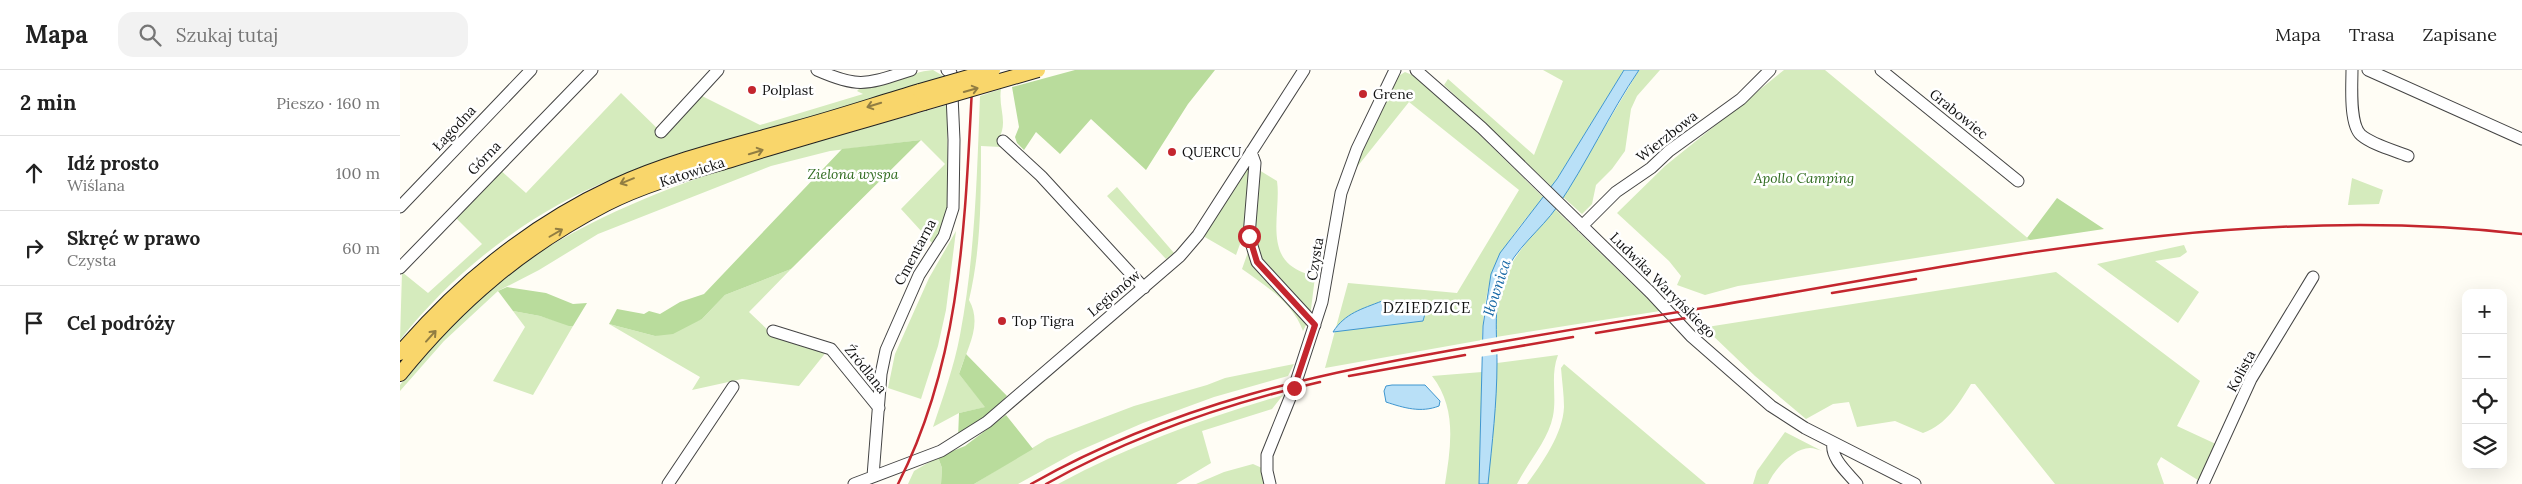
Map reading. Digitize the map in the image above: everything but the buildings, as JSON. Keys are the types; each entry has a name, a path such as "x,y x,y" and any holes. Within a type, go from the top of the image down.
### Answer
{"main road":[{"name":"Katowicka","path":"400,374 428,339 481,287 551,235 608,204 693,171 922,97 993,70"},
{"name":"Katowicka","path":"400,353 431,317 465,284 504,252 550,221 614,186 689,159 922,97 1038,70"}],"street":[{"name":"Łagodna","path":"400,207 531,70"},
{"name":"Górna","path":"400,268 592,70"},
{"path":"661,132 718,70"},
{"path":"819,71 850,82 863,84 911,70"},
{"name":"Cmentarna","path":"873,476 881,374 886,350 919,275 944,236 952,208 954,128 951,73 946,70"},
{"name":"Legionów","path":"854,484 941,451 980,428 1180,256 1198,235 1304,70"},
{"name":"Czysta","path":"1270,484 1267,471 1267,455 1294,388 1315,325 1328,278 1341,193 1357,148 1395,70"},
{"name":"Ludwika Waryńskiego","path":"1416,70 1482,128 1651,293 1686,332 1771,406 1833,443 1914,484"},
{"name":"Wierzbowa","path":"1582,226 1616,192 1651,168 1669,151 1741,99 1770,70"},
{"name":"Grabowiec","path":"1881,70 2018,181"},
{"path":"2352,70 2355,125 2360,134 2408,156"},
{"path":"2368,70 2522,139"},
{"path":"1003,141 1041,176 1144,288"},
{"path":"1251,152 1255,163 1249,236 1257,262 1315,325"},
{"name":"Kolista","path":"2204,484 2252,379 2314,278"},
{"name":"Źródlana","path":"773,331 831,349 879,408"},
{"path":"668,484 733,387"},
{"path":"1833,443 1832,450 1834,456 1857,484"}],"green space":[{"path":"933,70 945,77 667,159 612,179 552,208 523,226 470,267 445,290 400,340 402,272 428,293 482,244 454,216 499,169 526,193 621,93 663,134 700,95 760,125 863,94 857,91 860,88"},
{"path":"1075,70 1215,70 1188,104 1146,170 1091,119 1060,154 1036,132 1024,150 1017,143 1015,137 1019,127 1012,87"},
{"path":"1543,70 1624,70 1552,187 1444,85 1448,79 1534,155 1563,81"},
{"path":"1639,70 1660,70 1637,96 1631,109 1625,151 1612,169 1596,185 1592,204 1582,214 1563,197"},
{"name":"Apollo Camping","path":"1784,70 1825,70 2030,240 1738,286 1705,295 1677,285 1681,276 1669,261 1617,213 1665,166"},
{"path":"1405,72 1417,77 1439,95 1544,198 1516,231 1497,262 1487,296 1482,340 1325,368 1348,283 1457,293 1519,190 1409,102 1353,172 1397,77"},
{"path":"1001,89 1003,128 998,140 1001,147 981,146 978,243 969,300 973,309 974,328 959,374 986,407 959,413 933,427 955,359 965,306 974,216 980,96"},
{"path":"947,105 948,215 942,231 933,244 901,209 945,164 921,140 830,151 771,166 598,234 539,270 498,291 444,341 400,391 400,385 432,345 480,296 543,250 597,221 652,196 710,174 769,155"},
{"name":"Zielona wyspa","path":"921,140 791,269 725,295 702,319 673,334 655,336 609,324 617,309 644,314 649,311 660,314 680,302 704,294 842,149"},
{"path":"1247,168 1250,170 1244,233 1236,255 1203,236"},
{"path":"1259,170 1277,181 1276,226 1279,248 1283,257 1299,271 1315,277 1310,317 1303,331 1293,312 1286,304 1242,269 1253,238"},
{"path":"2352,178 2383,190 2379,204 2348,205"},
{"path":"1117,187 1174,253 1166,259 1107,196"},
{"path":"2057,198 2104,229 2030,240 2027,238"},
{"path":"1555,209 1660,311 1496,337 1498,297 1503,281 1519,252"},
{"path":"956,231 946,310 938,346 921,399 888,388 895,354 929,278"},
{"path":"2184,245 2187,252 2180,257 2155,261 2199,292 2178,323 2097,264"},
{"path":"791,269 749,312 770,332 827,351 799,386 742,379 692,390 700,377 609,324 655,336 702,319 725,295"},
{"path":"2056,272 2200,381 2177,426 2218,445 2201,482 2161,457 2157,464 2164,484 2055,484 1975,384 1971,384 1945,419 1923,433 1895,421 1857,427 1849,402 1833,404 1806,419 1755,376 1708,331 1707,327"},
{"path":"507,287 546,293 573,304 587,303 573,326 569,326 540,316 513,311 498,291"},
{"path":"513,311 540,316 573,326 533,395 493,381 525,327"},
{"path":"966,354 1007,396 984,419 958,438 959,413 985,407 959,374"},
{"path":"1558,355 1554,370 1553,416 1547,434 1517,484 1488,484 1497,363"},
{"path":"1294,364 1288,376 1214,397 1143,423 1074,453 1018,484 974,484 1047,439 1134,406 1225,378"},
{"path":"1564,364 1706,484 1527,484 1551,448 1560,427 1564,407 1561,368"},
{"path":"1482,372 1479,484 1445,484 1450,442 1449,414 1440,388 1432,376"},
{"path":"1283,395 1272,409 1202,431 1211,463 1176,484 1058,484 1141,445 1225,413"},
{"path":"1006,415 1033,449 974,484 941,484 942,468 938,457 965,446"},
{"path":"1785,432 1822,451 1810,448 1797,452 1779,466 1768,484 1753,484 1757,471"},
{"path":"938,457 942,468 941,484 908,484 914,471"},
{"path":"1253,464 1262,468 1266,484 1196,484 1224,472"}],"water":[{"name":"Iłownica","path":"1624,70 1639,70 1557,207 1514,257 1504,276 1497,308 1496,393 1488,484 1479,484 1483,326 1491,274 1500,253 1557,179"},
{"path":"1382,301 1428,303 1423,321 1333,332 1349,316"},
{"path":"1425,385 1440,401 1439,406 1419,409 1406,408 1386,402 1384,391 1386,386"}],"pier":[{"path":"1498,337 1499,354 1479,357 1480,340"}],"railway":[{"path":"898,484 920,435 936,385 949,333 963,229 973,70"},
{"path":"1031,484 1085,456 1139,432 1250,394 1307,379 1423,355 2012,255 2114,241 2215,231 2317,225 2419,226 2522,234"},
{"path":"1832,293 1916,279"},
{"path":"1596,333 1692,317"},
{"path":"1492,351 1573,337"},
{"path":"1349,376 1465,355"},
{"path":"1046,484 1145,436 1249,400 1320,382"}],"place":[{"name":"Polplast","path":"752,90"},
{"name":"Grene","path":"1363,94"},
{"name":"QUERCU","path":"1172,152"},
{"name":"Top Tigra","path":"1002,321"}],"district":[{"name":"DZIEDZICE","path":"1427,308"}],"route":[{"path":"1249,236 1257,262 1315,325 1294,388"}]}
